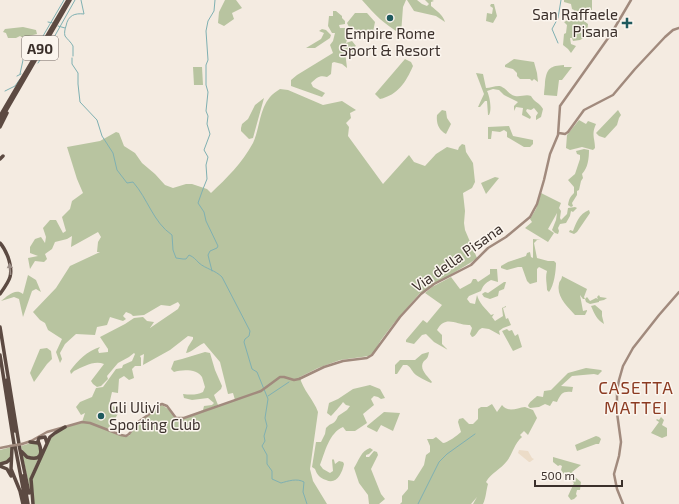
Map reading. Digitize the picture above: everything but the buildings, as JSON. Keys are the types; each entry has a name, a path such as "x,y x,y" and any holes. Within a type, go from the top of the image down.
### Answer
{"highway":[{"name":"A90","path":"0,122 69,0"},
{"name":"A90","path":"0,116 14,95"},
{"path":"0,112 14,95"},
{"path":"0,127 14,95"},
{"path":"0,243 5,250 11,272 9,281 0,294"},
{"path":"0,327 16,445 7,462 0,465"},
{"path":"0,340 16,445"},
{"path":"0,355 16,445 26,457 35,458 42,452 38,443 40,437 45,437 47,443"},
{"path":"0,369 29,504"},
{"path":"29,504 31,479 47,443 52,435 65,427"},
{"path":"30,442 38,443"},
{"path":"12,455 11,469 20,491 22,504"},
{"path":"0,465 8,470 20,491"}],"main road":[{"name":"Via della Pisana","path":"0,448 30,442 47,432 86,422 126,436 131,433 138,422 158,405 162,404 166,406 174,416 182,419 262,390 280,377 294,380 299,379 324,367 342,361 367,358 373,355 400,317 421,294 433,285 471,265 489,247 528,220 536,205 545,178 550,154 559,133 560,106 611,34 631,0"},
{"path":"559,133 565,134 569,132 585,110 612,96 665,37 673,30 679,28"},
{"path":"623,504 617,489 614,473 619,458 620,442 616,413 619,380 624,364 633,348 679,292"}],"green space":[{"path":"225,0 236,0 242,8 232,13 234,19 224,26 218,23 219,12"},
{"name":"Empire Rome Sport & Resort","path":"362,0 406,0 403,7 401,34 380,19"},
{"path":"407,0 417,0 427,6 429,4 425,0 434,1 431,2 431,6 438,11 445,22 436,16 414,11"},
{"path":"564,0 592,0 592,10 585,9 579,13 588,24 587,36 580,40 573,41 572,38 570,38 571,44 576,46 571,53 563,45 567,25 564,22 572,18 574,10 572,9 571,4 564,2"},
{"path":"491,4 494,4 497,16 493,23 486,21 487,13 492,14 493,8 490,6"},
{"path":"333,11 336,11 342,16 345,21 345,24 339,25 340,28 347,28 347,31 352,32 349,33 346,43 352,41 356,46 354,47 353,53 349,49 345,51 347,68 342,64 334,62 332,63 331,74 327,77 318,77 311,83 313,87 325,93 322,97 291,86 291,80 333,53 330,45 333,41 335,33 332,33 328,26 329,16 333,16"},
{"path":"355,13 367,13 375,22 373,32 363,34 349,27 347,23"},
{"path":"23,27 36,30 37,34 29,36 27,41 20,36 16,38 8,38 6,33 3,32 5,29"},
{"path":"322,29 326,30 331,35 330,38 315,48 306,48 321,39 324,33 319,31"},
{"path":"405,59 411,62 413,66 401,87 392,94 380,99 375,94"},
{"path":"514,59 534,62 538,82 534,79 532,81 530,79 520,79 513,69 505,67 505,65"},
{"path":"564,65 564,67 572,67 562,80 559,80 557,96 544,95 548,71 552,67"},
{"path":"193,67 202,67 203,85 194,85"},
{"path":"476,73 483,74 486,88 501,86 515,96 531,96 543,109 541,117 536,120 538,113 534,108 531,110 527,109 526,111 531,117 530,119 522,115 523,108 516,107 514,111 514,106 518,102 504,95 499,90 493,89 487,91 490,100 490,113 488,115 487,101 478,107 484,94"},
{"path":"280,89 288,90 323,105 342,101 356,110 350,113 351,118 346,123 349,127 348,136 383,184 409,155 414,162 425,166 436,154 447,147 458,150 462,144 465,145 466,152 473,163 475,182 472,188 463,193 465,211 464,223 465,230 477,258 420,293 394,323 374,352 369,356 340,360 318,368 300,377 303,386 318,412 310,469 313,481 327,504 34,504 32,476 51,438 64,428 82,422 85,413 81,415 76,407 80,402 92,397 96,388 103,387 116,369 122,368 123,365 132,361 135,354 134,353 118,363 107,376 108,379 101,386 97,387 91,381 104,364 89,364 71,374 70,371 87,353 91,351 100,347 98,350 99,353 108,352 108,349 100,337 134,318 143,317 147,321 154,322 150,328 178,309 180,305 178,302 170,306 161,305 144,315 133,316 126,312 123,316 126,319 123,321 110,317 107,325 97,327 95,335 76,334 65,344 60,353 62,359 60,363 56,352 62,339 48,330 45,323 33,312 56,288 70,266 100,252 97,252 98,242 101,237 98,232 71,247 72,236 55,242 52,249 45,254 47,259 44,262 35,261 30,269 28,258 38,256 30,253 30,247 35,239 41,237 45,243 46,237 43,228 50,220 56,220 63,233 66,231 62,217 70,209 72,201 83,193 67,147 100,141 116,132 119,133 124,146 135,153 142,163 165,185 173,188 186,184 192,184 207,189 211,193 234,170 249,150 253,143 266,102","holes":["188,336 193,337 186,353 204,343 220,362 228,394 233,393 235,400 181,420 177,419 162,405 156,407 151,413 138,422 129,436 120,435 106,430 121,409 109,405 112,392 118,393 119,379 124,376 129,380 134,378 132,369 135,366 141,366 140,356 144,354 143,365 170,350"]},
{"path":"264,98 253,138 249,139 241,131 242,124 248,119 255,105"},
{"path":"442,110 446,111 447,118 451,124 446,134 440,129 437,121 437,115"},
{"path":"618,110 621,115 617,125 605,138 599,136 596,133"},
{"path":"579,120 586,124 588,121 596,124 593,134 595,148 593,150 582,147 570,150 566,148 567,135"},
{"path":"509,126 513,136 533,140 533,144 530,147 524,147 507,137 507,132 504,130 500,132 492,131 491,139 488,139 488,127"},
{"path":"584,149 589,150 588,163 582,174 583,178 579,190 577,191 577,195 572,203 573,206 571,207 568,205 570,198 574,193 574,187 568,180 575,174 580,159 580,155 577,154 576,151"},
{"path":"495,177 499,178 486,194 481,183"},
{"path":"541,193 561,203 559,208 561,211 561,220 567,214 568,208 577,208 573,212 571,211 566,223 560,224 558,234 552,230 557,213 548,229 554,233 548,242 525,228 532,222 530,219 536,209"},
{"path":"589,210 590,213 577,232 574,234 569,232 570,230 573,231 580,216"},
{"path":"533,239 541,240 537,240 534,243 537,258 554,261 556,263 555,274 549,292 547,290 547,271 539,267 537,269 537,282 530,284 527,281 522,267 507,270 501,268 501,266 508,262 526,256 527,253 530,252 531,257 533,258"},
{"path":"490,269 497,269 498,282 491,280 489,281 484,285 481,291 469,296 467,299 470,303 475,304 477,295 484,308 491,315 494,314 492,317 495,321 503,316 502,308 506,306 503,308 506,319 508,318 511,325 499,331 500,335 489,329 482,328 472,337 470,334 472,328 470,325 448,322 440,325 437,330 442,335 442,344 448,350 434,342 426,334 422,335 414,344 406,342 406,340 423,320 427,323 442,305 425,293 432,287 451,277 460,289 471,283 473,279 476,279 478,282 490,274"},
{"path":"28,275 36,280 41,292 36,289 32,291 23,317 19,299 14,297 1,301 14,292 20,292 23,294"},
{"path":"562,276 587,289 584,297 585,299 583,299 580,295 583,311 587,310 585,315 575,315 561,297 559,293 559,283"},
{"path":"506,282 504,289 499,291 498,296 490,299 484,297 482,294 485,292 488,293"},
{"path":"599,295 600,297 607,298 590,304 586,302 585,299 587,297 590,301 596,298 598,299 597,297"},
{"path":"595,305 602,311 604,324 593,311 591,306"},
{"path":"507,329 509,331 512,330 515,336 518,334 522,347 513,351 502,331"},
{"path":"47,348 51,351 52,359 34,382 30,373 40,349"},
{"path":"205,352 210,353 222,386 221,389 214,395 218,405 194,414 203,410 204,406 212,405 214,403 208,398 192,400 184,398 183,394 198,394 203,392 205,387 202,377 197,372 181,370 174,372 171,369 174,361"},
{"path":"429,352 428,357 422,364 422,367 432,382 431,383 416,375 407,365 403,365 397,374 395,374 395,365 400,360 415,360 422,354"},
{"path":"586,368 602,371 598,375 572,376 561,386 573,387 572,392 563,393 557,402 553,401 550,406 545,404 539,407 530,408 528,406 537,396 543,397 544,391 551,390 568,373"},
{"path":"370,385 380,389 385,398 381,399 374,396 371,399 374,405 363,414 367,423 355,431 346,431 343,427 334,434 328,443 320,465 323,469 330,473 333,471 333,459 335,464 339,461 343,462 343,468 336,480 330,481 322,478 312,467 316,442 321,442 326,428 350,406 343,402 331,416 327,413 329,403 353,389"},
{"path":"492,404 497,412 502,405 507,409 525,407 533,410 537,418 528,435 524,431 520,435 522,437 507,461 486,482 488,484 483,504 473,504 477,497 471,504 400,504 402,502 402,496 408,489 408,480 414,481 424,465 426,455 430,452 430,446 427,439 433,439 436,437 443,443 447,442 461,432 458,422 459,419 463,418 469,424 473,424 478,419 478,409"},
{"path":"384,412 400,413 393,431 381,425 377,432 367,427 367,426"},
{"path":"661,417 664,420 662,425 667,428 667,436 662,438 651,433 659,422 656,420 659,420"},
{"path":"596,436 601,439 599,444 577,451 575,445"},
{"path":"31,443 38,444 40,453 35,458 26,454 21,446"},
{"path":"11,447 12,452 9,460 0,463 0,450"},
{"path":"370,448 373,450 366,455 366,457 369,457 374,451 377,452 378,455 371,469 381,494 385,499 379,504 369,504 368,495 359,483 354,468 362,454"},
{"path":"22,453 26,457 39,457 30,478 31,494"},
{"path":"553,457 581,465 572,472 581,482 580,490 577,490 577,496 574,499 571,500 568,496 574,483 569,478 570,475 572,475 569,472 564,474 561,470 562,466 558,466 553,462"}],"shaded area":[{"path":"519,450 528,451 534,459 529,462 518,453"}],"waterway":[{"path":"43,40 43,36 64,0"},
{"path":"38,63 75,0"},
{"path":"73,56 73,46 65,36 65,31 68,19 70,17 75,14 84,14 81,0"},
{"path":"212,271 208,255 210,251 218,246 206,221 204,212 198,203 207,179 206,165 208,157 204,150 210,134 207,124 208,116 206,111 208,92 206,85 206,65 208,60 206,31 208,21 214,11 215,0"},
{"path":"558,43 552,29 558,18 561,0"},
{"path":"48,22 53,23"},
{"path":"58,26 65,28"},
{"path":"36,39 43,37"},
{"path":"20,74 23,60 38,39"},
{"path":"72,58 72,64 78,73 80,102 97,120 102,136 113,153 117,170 127,183 133,182 160,224 172,235 173,250 176,258 186,259 189,255 222,277 250,331 249,336 244,342 252,369 257,372 268,399 265,418 267,426 264,436 265,441 262,446 267,455 267,464 272,471 272,479 281,483 295,480 304,482 303,492 307,504"},
{"path":"17,76 21,74"},
{"path":"5,91 15,86 20,79"},
{"path":"268,396 289,382"},
{"path":"418,504 439,462 447,454 475,434"}],"place":[{"name":"Empire Rome Sport & Resort","path":"390,18"},
{"name":"San Raffaele Pisana","path":"627,23"},
{"name":"Gli Ulivi Sporting Club","path":"101,416"}],"district":[{"name":"CASETTA MATTEI","path":"636,397"}]}
